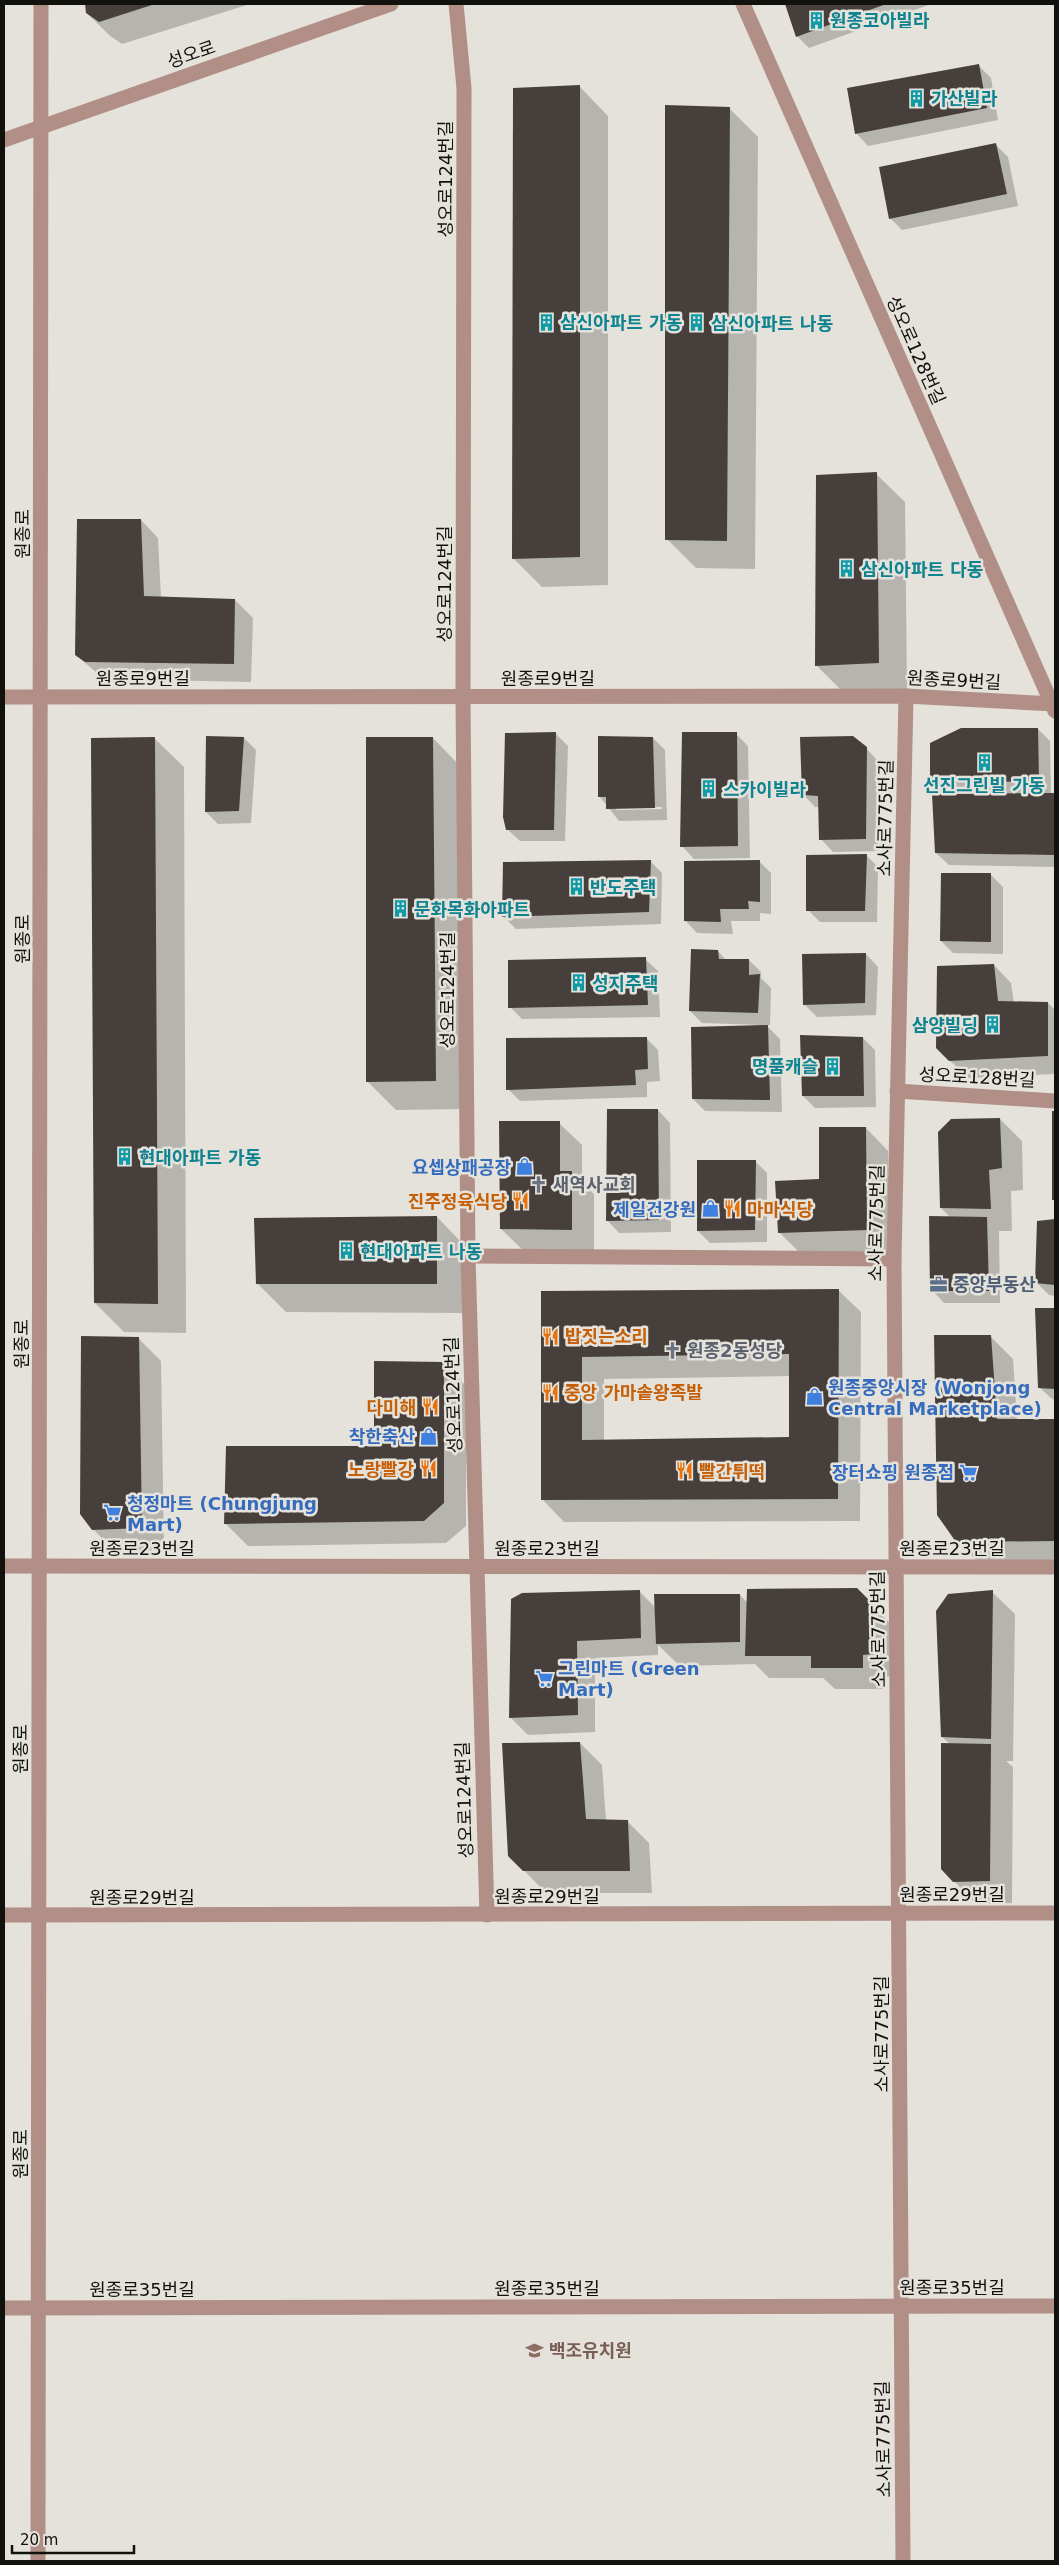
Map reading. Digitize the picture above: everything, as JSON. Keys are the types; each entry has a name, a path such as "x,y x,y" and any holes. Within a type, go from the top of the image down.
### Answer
{"street":[{"name":"원종로","path":"38,2561 42,4"},
{"name":"성오로","path":"4,140 391,4"},
{"name":"성오로124번길","path":"456,4 464,88 463,697 468,1256 487,1915"},
{"name":"성오로128번길","path":"743,4 1054,707"},
{"name":"원종로9번길","path":"4,697 906,696 1054,707"},
{"name":"소사로775번길","path":"903,2561 894,1258 906,696"},
{"name":"성오로128번길","path":"897,1091 1055,1101"},
{"path":"468,1256 894,1258"},
{"name":"원종로23번길","path":"4,1566 1055,1566"},
{"name":"원종로29번길","path":"4,1915 1055,1913"},
{"name":"원종로35번길","path":"4,2308 1055,2306"}],"building":[{"path":"85,4 155,4 99,22 86,13"},
{"name":"원종코아빌라","path":"785,4 886,4 796,37"},
{"name":"가산빌라","path":"979,64 987,108 855,134 847,88"},
{"name":"삼신아파트 가동","path":"580,85 580,557 512,559 513,88"},
{"name":"삼신아파트 나동","path":"665,105 730,107 727,541 665,540"},
{"path":"996,143 1007,194 889,219 879,167"},
{"name":"삼신아파트 다동","path":"877,472 879,663 815,666 816,475"},
{"path":"77,519 141,519 144,596 235,599 234,664 85,662 75,655"},
{"name":"선진그린빌 가동","path":"961,728 1038,728 1039,781 930,783 930,743"},
{"path":"556,732 554,830 506,830 503,817 505,733"},
{"name":"스카이빌라","path":"682,732 737,732 738,846 680,847"},
{"path":"206,736 244,737 239,811 205,812"},
{"path":"598,736 653,737 655,808 606,809 606,797 598,797"},
{"path":"853,736 867,747 866,839 819,840 818,796 802,795 800,737"},
{"name":"현대아파트 가동","path":"155,737 158,1304 94,1303 91,738"},
{"name":"문화목화아파트","path":"366,737 433,737 436,1081 366,1082"},
{"path":"1055,793 1055,855 935,853 932,794"},
{"path":"867,854 865,911 806,911 806,855"},
{"name":"반도주택","path":"651,860 649,912 502,917 503,862"},
{"path":"760,860 760,902 748,901 749,909 720,909 721,922 684,921 684,861"},
{"path":"941,873 991,873 991,942 940,941"},
{"path":"691,949 718,950 719,959 749,959 749,975 760,974 758,1013 689,1011"},
{"path":"866,953 865,1003 803,1005 802,954"},
{"name":"성지주택","path":"646,957 648,1005 508,1008 508,960"},
{"name":"삼양빌딩","path":"994,964 998,1001 1048,1002 1048,1056 949,1061 936,1048 937,966"},
{"path":"768,1025 770,1100 692,1099 691,1027"},
{"name":"명품캐슬","path":"800,1035 863,1037 864,1096 802,1096"},
{"path":"647,1037 648,1069 635,1070 636,1085 506,1090 506,1038"},
{"path":"607,1109 658,1109 659,1220 606,1221"},
{"path":"1052,1111 1055,1111 1055,1200 1052,1200"},
{"path":"1000,1118 1002,1168 989,1170 991,1209 940,1208 938,1132 951,1119"},
{"path":"499,1121 560,1121 560,1171 572,1171 572,1230 500,1229"},
{"path":"819,1127 866,1127 867,1230 778,1233 775,1181 819,1179"},
{"path":"697,1160 756,1160 755,1230 697,1231"},
{"name":"현대아파트 나동","path":"437,1216 437,1284 256,1284 254,1218"},
{"path":"929,1216 987,1217 989,1291 930,1291"},
{"path":"1055,1219 1055,1285 1035,1283 1037,1221"},
{"name":"원종중앙시장 (Wonjong Central Marketplace)","path":"839,1289 838,1499 541,1500 541,1291","holes":["789,1354 789,1437 582,1440 582,1357"]},
{"path":"1035,1308 1055,1308 1055,1389 1038,1388"},
{"path":"934,1335 991,1335 997,1419 1055,1419 1055,1541 956,1542 937,1515"},
{"path":"81,1336 139,1337 142,1528 92,1530 80,1514"},
{"path":"374,1361 444,1362 444,1503 424,1521 224,1524 226,1446 374,1446"},
{"path":"857,1588 873,1604 873,1654 863,1655 863,1668 811,1668 811,1656 745,1656 747,1589"},
{"name":"그린마트 (Green Mart)","path":"640,1590 641,1638 577,1641 578,1715 509,1718 511,1599 522,1593"},
{"path":"993,1590 991,1739 941,1737 936,1611 948,1594"},
{"path":"654,1594 740,1594 740,1642 656,1644"},
{"path":"580,1742 586,1819 628,1820 630,1871 523,1871 508,1856 502,1743"},
{"path":"941,1743 991,1744 990,1881 953,1882 941,1869"}],"place":[{"name":"원종코아빌라","path":"816,20"},
{"name":"가산빌라","path":"917,98"},
{"name":"삼신아파트 가동","path":"546,322"},
{"name":"삼신아파트 나동","path":"697,323"},
{"name":"삼신아파트 다동","path":"847,569"},
{"name":"선진그린빌 가동","path":"984,762"},
{"name":"스카이빌라","path":"709,789"},
{"name":"반도주택","path":"576,887"},
{"name":"문화목화아파트","path":"400,909"},
{"name":"성지주택","path":"578,983"},
{"name":"삼양빌딩","path":"992,1025"},
{"name":"명품캐슬","path":"832,1066"},
{"name":"현대아파트 가동","path":"125,1157"},
{"name":"요셉상패공장","path":"525,1167"},
{"name":"새역사교회","path":"539,1184"},
{"name":"진주정육식당","path":"521,1201"},
{"name":"제일건강원","path":"710,1209"},
{"name":"마마식당","path":"733,1209"},
{"name":"현대아파트 나동","path":"346,1251"},
{"name":"중앙부동산","path":"939,1284"},
{"name":"밥짓는소리","path":"551,1336"},
{"name":"원종2동성당","path":"673,1350"},
{"name":"중앙 가마솥왕족발","path":"550,1392"},
{"name":"원종중앙시장 (Wonjong Central Marketplace)","path":"814,1397"},
{"name":"다미해","path":"430,1407"},
{"name":"착한축산","path":"429,1436"},
{"name":"노랑빨강","path":"428,1469"},
{"name":"빨간튀떡","path":"685,1471"},
{"name":"장터쇼핑 원종점","path":"968,1472"},
{"name":"청정마트 (Chungjung Mart)","path":"113,1513"},
{"name":"그린마트 (Green Mart)","path":"544,1678"},
{"name":"백조유치원","path":"535,2350"}]}
